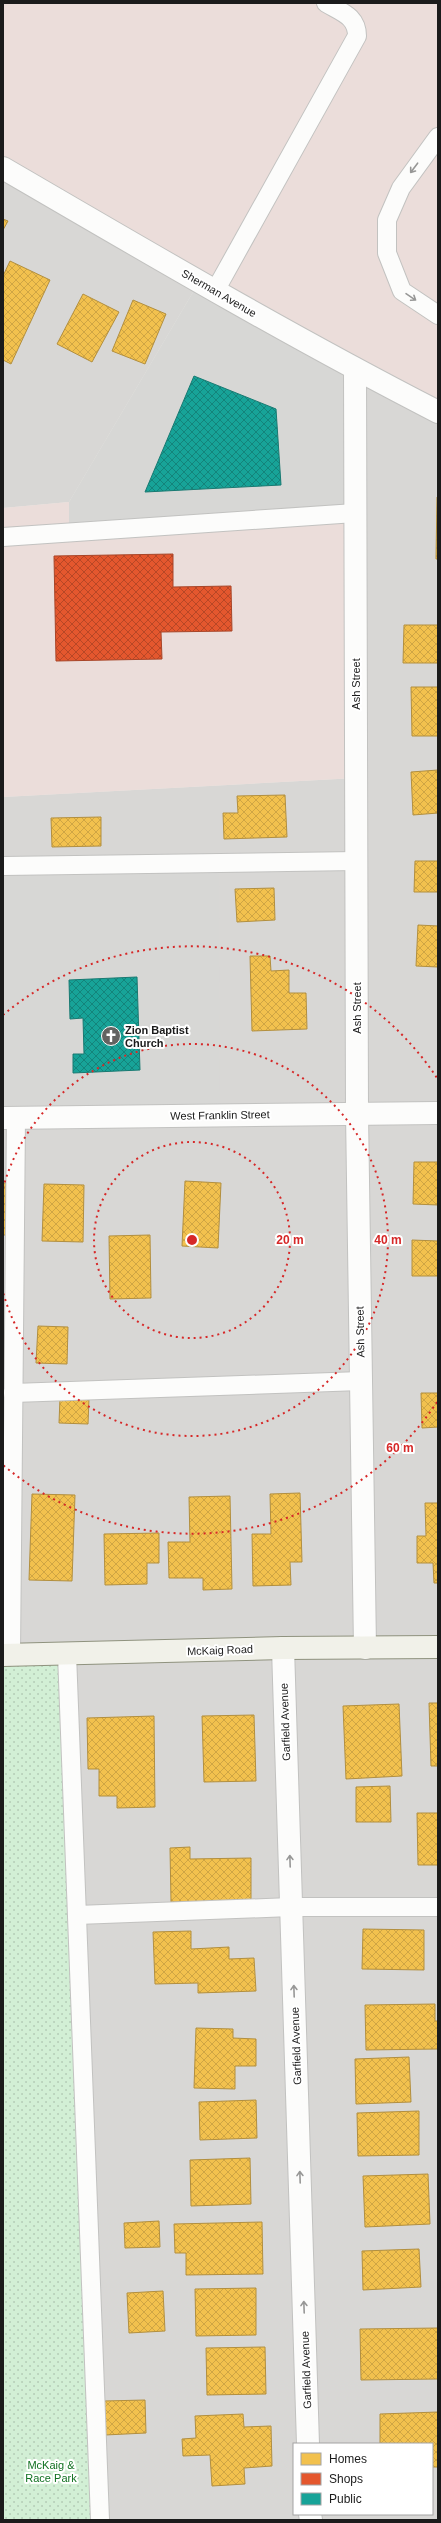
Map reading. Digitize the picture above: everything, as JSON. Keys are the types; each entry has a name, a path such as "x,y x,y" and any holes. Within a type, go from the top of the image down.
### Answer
{"street":[{"name":"Sherman Avenue","path":"3,168 214,291 355,369 438,412"},
{"name":"Ash Street","path":"355,369 357,1113 365,1648"},
{"name":"West Franklin Street","path":"9,1118 438,1113"},
{"name":"McKaig Road","path":"7,1655 283,1648 438,1647"},
{"name":"Garfield Avenue","path":"283,1648 308,2443"}],"lane":[{"path":"214,291 357,36 357,26 351,17 326,3"},
{"path":"438,137 401,188 387,220 388,252 402,291 438,315"},
{"path":"3,537 355,513"},
{"path":"3,866 356,860"},
{"path":"7,1655 13,1393 9,1118"},
{"path":"13,1393 361,1381"},
{"path":"67,1654 100,2520"},
{"path":"77,1915 291,1907 438,1907"}],"shaded area":[{"path":"3,3 438,3 438,412 3,168"},
{"path":"3,168 199,282 69,502 3,508"},
{"path":"199,282 355,369 355,513 69,531 69,502"},
{"path":"355,369 438,412 438,2520 100,2520 3,1655 3,797 356,778"},
{"path":"69,502 69,531 355,513 356,778 3,797 3,508"},
{"path":"219,863 220,1114 3,1118 3,866"}],"green space":[{"name":"McKaig & Race Park","path":"67,1654 100,2520 3,2520 3,1656"}],"building: Homes":[{"path":"3,219 8,221 3,230"},
{"path":"10,261 50,280 11,364 3,360 3,276"},
{"path":"83,294 119,312 92,362 57,344"},
{"path":"133,300 166,314 145,364 112,351"},
{"path":"437,497 438,559 436,559"},
{"path":"404,625 438,625 438,663 403,663"},
{"path":"411,687 438,687 438,736 412,736"},
{"path":"438,770 438,813 413,815 411,772"},
{"path":"285,795 287,837 224,839 223,813 238,813 237,796"},
{"path":"101,817 101,846 52,847 51,818"},
{"path":"415,861 438,861 438,892 414,892"},
{"path":"274,888 275,920 237,922 235,889"},
{"path":"418,925 438,926 438,967 416,966"},
{"path":"250,956 270,956 271,971 289,970 289,993 306,993 307,1029 252,1031"},
{"path":"414,1162 438,1162 438,1205 413,1204"},
{"path":"185,1181 221,1183 218,1248 182,1246"},
{"path":"3,1183 6,1183 6,1235 3,1235"},
{"path":"44,1184 84,1185 83,1242 42,1241"},
{"path":"150,1235 151,1298 110,1299 109,1236"},
{"path":"412,1240 438,1241 438,1276 412,1276"},
{"path":"38,1326 68,1327 67,1364 36,1363"},
{"path":"421,1393 438,1393 438,1427 422,1428"},
{"path":"60,1398 89,1399 88,1424 59,1423"},
{"path":"300,1493 302,1562 290,1562 291,1585 253,1586 252,1534 271,1534 270,1494"},
{"path":"32,1494 75,1495 72,1581 29,1580"},
{"path":"230,1496 232,1589 203,1590 203,1578 169,1578 168,1542 190,1542 189,1497"},
{"path":"425,1503 438,1503 438,1583 434,1583 433,1563 417,1563 417,1536 426,1536"},
{"path":"159,1533 159,1563 147,1563 147,1584 105,1585 104,1534"},
{"path":"429,1703 438,1703 438,1766 431,1766"},
{"path":"399,1704 402,1776 346,1779 343,1706"},
{"path":"254,1715 256,1781 204,1782 202,1716"},
{"path":"154,1716 155,1807 117,1808 117,1796 99,1796 99,1769 88,1769 87,1718"},
{"path":"390,1786 391,1822 356,1822 356,1787"},
{"path":"417,1813 438,1813 438,1865 418,1865"},
{"path":"190,1847 190,1859 251,1858 251,1901 171,1902 170,1848"},
{"path":"363,1929 424,1930 424,1970 362,1969"},
{"path":"191,1931 191,1949 229,1947 229,1959 254,1958 256,1991 198,1993 198,1983 155,1984 153,1932"},
{"path":"435,2004 435,2021 438,2021 438,2049 366,2050 365,2005"},
{"path":"196,2028 233,2029 233,2038 256,2039 256,2066 235,2066 235,2089 194,2088"},
{"path":"409,2057 411,2102 356,2104 355,2059"},
{"path":"256,2100 257,2138 200,2140 199,2102"},
{"path":"419,2111 419,2155 358,2156 357,2113"},
{"path":"250,2158 251,2204 191,2206 190,2160"},
{"path":"428,2174 430,2224 365,2227 363,2176"},
{"path":"159,2221 160,2247 125,2248 124,2223"},
{"path":"262,2222 263,2274 186,2275 186,2253 175,2253 174,2224"},
{"path":"419,2249 421,2287 363,2290 362,2251"},
{"path":"256,2288 256,2335 196,2336 195,2289"},
{"path":"163,2291 165,2331 129,2333 127,2293"},
{"path":"438,2328 438,2379 361,2380 360,2329"},
{"path":"265,2347 266,2394 207,2395 206,2348"},
{"path":"145,2400 146,2433 105,2435 104,2401"},
{"path":"438,2412 438,2467 433,2467 433,2443 380,2443 380,2414"},
{"path":"243,2414 244,2427 271,2426 272,2466 244,2468 245,2484 212,2486 210,2455 183,2456 182,2439 196,2438 195,2416"}],"building: Shops":[{"path":"173,554 173,587 231,586 232,631 161,632 162,659 56,661 54,556"}],"building: Public":[{"path":"194,376 276,409 281,485 145,492"},
{"name":"Zion Baptist Church","path":"137,977 140,1070 73,1073 73,1054 84,1054 83,1018 70,1019 69,980"}],"place":[{"name":"Zion Baptist Church","path":"111,1036"}]}
